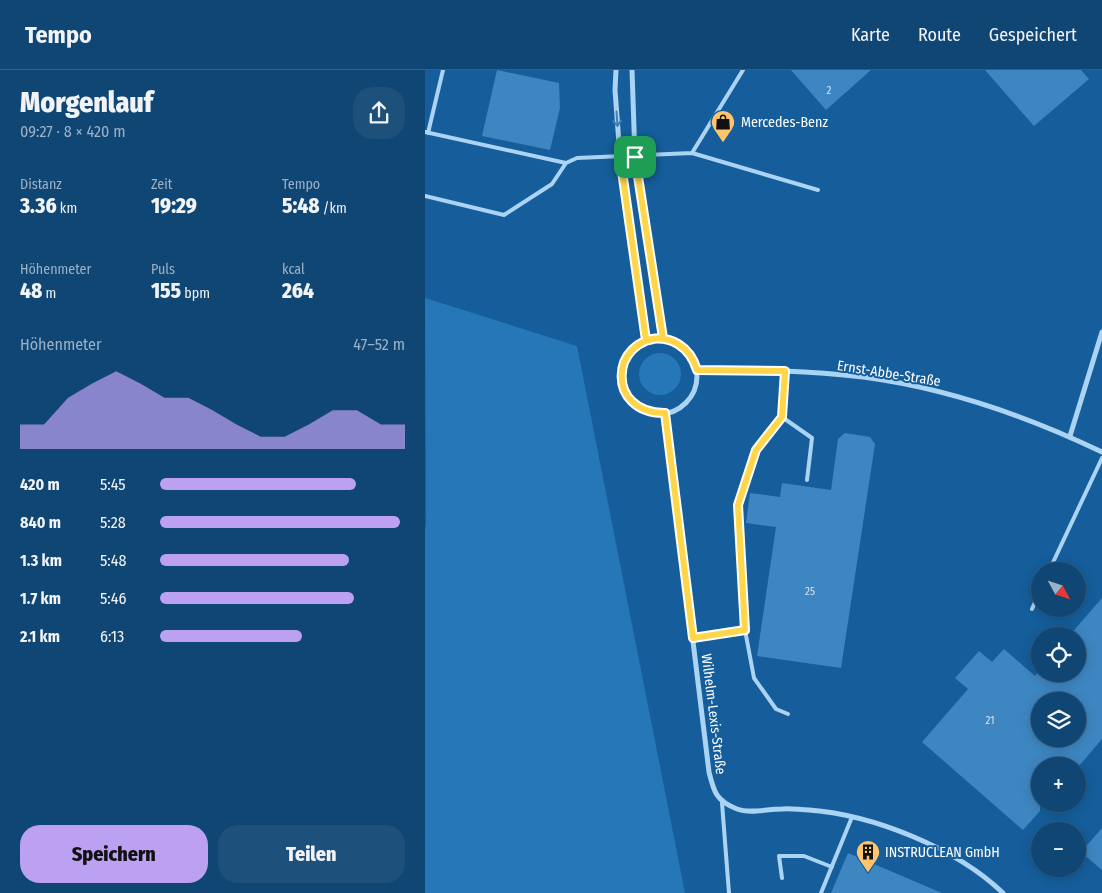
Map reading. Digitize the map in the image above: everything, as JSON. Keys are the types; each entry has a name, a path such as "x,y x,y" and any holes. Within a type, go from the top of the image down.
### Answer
{"street":[{"path":"616,70 615,90 620,157 646,340"},
{"path":"632,70 635,157 663,338"},
{"path":"1070,436 1102,332"},
{"path":"663,338 682,346 689,354 697,370 696,384 692,395 685,404 676,410 653,414 641,410 631,402 621,380 622,367 627,356 635,346 646,340 663,338"},
{"name":"Ernst-Abbe-Straße","path":"697,370 785,371 865,378 923,388 985,404 1070,436 1102,452"},
{"name":"Wilhelm-Lexis-Straße","path":"665,413 709,772 715,793 723,802"},
{"path":"723,802 741,811 784,808 831,812 884,825 937,847 992,882 1003,893"}],"lane":[{"path":"443,70 427,133 566,163"},
{"path":"692,153 743,70"},
{"path":"425,196 505,215 552,184 566,163 577,158 635,157 692,153 818,190"},
{"path":"785,371 782,417 756,450 738,505 745,630 754,678 776,709 788,714"},
{"path":"782,417 812,438 807,480"},
{"path":"1053,562 1102,458"},
{"path":"693,638 745,630"},
{"path":"723,802 729,893"},
{"path":"821,893 852,817"},
{"path":"782,878 779,856 804,856 831,866"}],"shaded area":[{"path":"425,298 577,346 685,893 425,893"},
{"path":"660,353 675,359 681,374 675,389 660,395 645,389 639,374 645,359"}],"building":[{"path":"497,70 559,83 560,108 550,150 482,136"},
{"path":"791,70 871,70 826,110"},
{"path":"985,70 1081,70 1089,79 1034,126"},
{"path":"845,433 870,437 875,444 841,668 757,656 776,527 746,523 750,493 780,497 782,483 831,490 838,439"},
{"path":"1102,598 1102,739 1086,758 1031,757 1031,812 1039,812 1023,830 922,742 968,689 955,678 979,651 992,662 1004,649 1031,673 1031,682 1086,682 1086,627 1077,627"},
{"path":"1102,828 1102,870 1086,856 1086,846"},
{"name":"INSTRUCLEAN GmbH","path":"848,853 942,893 831,893"}],"place":[{"name":"Mercedes-Benz","path":"723,143"},
{"name":"INSTRUCLEAN GmbH","path":"868,873"}],"route":[{"path":"635,157 620,157 646,340 663,338 682,346 695,363 697,370 785,371 782,417 756,450 738,505 745,630 693,638 665,413 653,414 641,410 631,402 621,380 622,367 627,356 635,346 646,340 654,338 663,338 635,157"}]}
